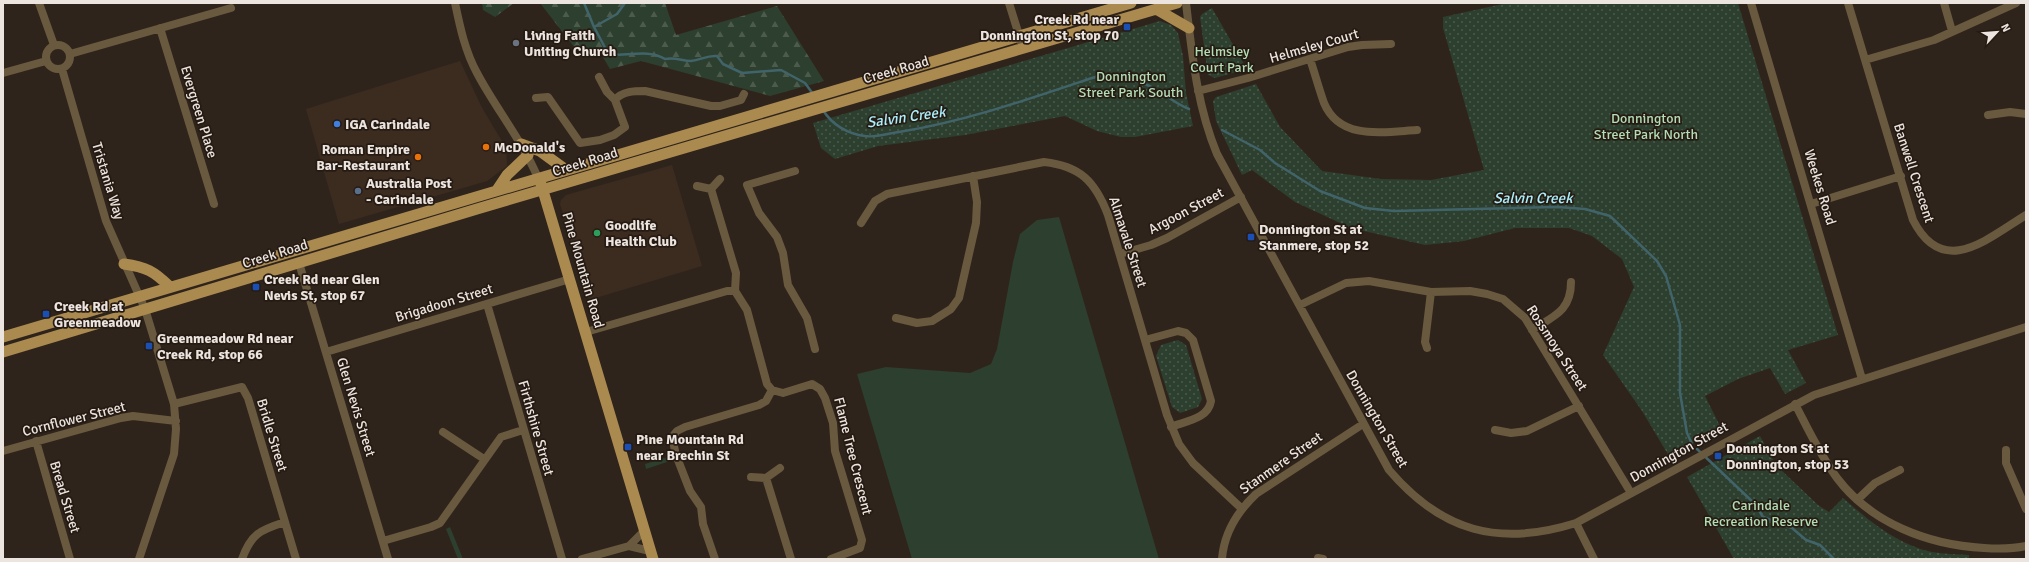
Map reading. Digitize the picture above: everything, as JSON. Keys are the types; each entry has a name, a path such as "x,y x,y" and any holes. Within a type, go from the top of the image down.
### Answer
{"main road":[{"name":"Creek Road","path":"3,337 1131,3"},
{"name":"Creek Road","path":"3,352 543,190 1177,3"},
{"path":"1156,9 1189,28"},
{"path":"521,144 540,151 566,170"},
{"path":"497,190 507,175 528,155"},
{"name":"Pine Mountain Road","path":"538,178 570,279 652,555"},
{"path":"124,264 143,266 170,287"}],"street":[{"path":"39,3 54,45"},
{"name":"Pine Mountain Road","path":"455,3 465,44 477,73 528,155 538,178"},
{"path":"1009,3 1022,48"},
{"name":"Donnington Street","path":"1186,3 1198,91 1212,142 1363,424 1389,470 1404,487 1423,504 1444,517 1479,531 1523,535 1556,529 1576,523 1724,442 1814,395 2026,328"},
{"name":"Weekes Road","path":"1751,3 1862,379"},
{"name":"Banwell Crescent","path":"1848,3 1913,220 1920,235 1934,246 1947,251 1962,251 1975,246 2026,215"},
{"path":"1944,3 1952,31"},
{"path":"1865,60 1934,40 2016,3"},
{"path":"70,54 231,8"},
{"name":"Evergreen Place","path":"160,28 214,204"},
{"name":"Helmsley Court","path":"1198,91 1348,47 1362,44 1391,44"},
{"path":"54,45 64,46 70,54 69,63 62,69 52,68 46,61 47,51 54,45"},
{"path":"1310,59 1325,104 1334,118 1345,126 1356,131 1369,133 1417,130"},
{"path":"3,73 46,61"},
{"name":"Tristania Way","path":"62,69 106,221 145,309 174,404 176,421 174,454 139,559"},
{"path":"536,98 548,97 557,112 570,126 580,142 587,143 614,135 625,127 615,100 607,92 599,77"},
{"path":"615,100 617,97 634,91 645,91 711,106 720,106 741,100 744,94"},
{"path":"1988,115 2010,112 2026,114"},
{"name":"Almavale Street","path":"861,222 875,201 887,194 1044,162 1063,164 1079,172 1092,184 1101,198 1120,254 1171,427 1179,444 1193,463 1241,508"},
{"path":"794,171 747,185 759,213 777,237 782,253 788,285 807,318 815,349"},
{"path":"896,318 918,323 932,321 951,309 959,298 976,223 977,202 973,176"},
{"path":"1811,204 1900,176"},
{"path":"711,189 720,179"},
{"path":"697,186 711,189"},
{"path":"711,189 736,273 734,291 747,310 767,384 772,390 766,401 759,406 685,426 677,431 672,437 676,455 690,491 701,507 703,524 715,559"},
{"name":"Argoon Street","path":"1120,254 1151,245 1167,238 1241,197"},
{"name":"Glen Nevis Street","path":"299,263 388,559"},
{"name":"Brigadoon Street","path":"326,352 570,279"},
{"name":"Rossmoya Street","path":"1300,305 1332,288 1357,281 1369,281 1431,292 1470,291 1503,299 1520,314 1532,330 1631,493"},
{"path":"1532,330 1562,311 1567,305 1571,294 1571,282"},
{"path":"586,332 727,291 734,291"},
{"path":"1427,348 1424,342 1431,292"},
{"name":"Firthshire Street","path":"486,304 562,559"},
{"path":"1145,340 1178,331 1186,333 1194,340 1211,401 1210,408 1205,414 1171,427"},
{"name":"Flame Tree Crescent","path":"772,390 783,393 812,384 820,389 825,398 833,423 835,451 862,540 860,548 831,559"},
{"name":"Bridle Street","path":"174,404 242,387 248,398 296,559"},
{"path":"1795,404 1827,463 1837,478 1857,500 1891,524 1931,539 1970,547 2005,549 2026,546"},
{"path":"1495,430 1511,433 1527,431 1578,406"},
{"name":"Cornflower Street","path":"3,451 127,417 176,421"},
{"name":"Stanmere Street","path":"1222,559 1229,531 1241,508 1256,494 1363,424"},
{"path":"383,541 440,523 501,437 523,430"},
{"path":"443,432 484,459"},
{"name":"Bread Street","path":"36,441 70,559"},
{"path":"2006,450 2006,463 2026,509"},
{"path":"750,477 766,478 780,468"},
{"path":"1857,500 1875,483 1900,470"},
{"path":"766,478 791,559"},
{"path":"242,559 247,545 253,536 264,529 285,522"},
{"path":"1576,523 1594,559"},
{"path":"582,559 629,546 644,531"},
{"path":"629,546 652,555"}],"shaded area":[{"path":"460,61 481,106 506,148 507,166 487,181 339,224 306,109"},
{"path":"672,165 702,266 589,300 560,204 561,200 566,195"}],"green space":[{"path":"482,3 514,3 495,17 483,10"},
{"path":"540,3 665,3 676,35 777,6 824,81 770,96 641,61 610,69 601,54 578,52"},
{"name":"Donnington Street Park North","path":"1507,3 1738,3 1838,335 1788,350 1806,383 1785,394 1770,368 1738,379 1705,396 1721,428 1669,456 1642,411 1603,355 1634,287 1622,259 1592,236 1569,228 1515,228 1464,241 1425,245 1351,228 1295,202 1252,170 1242,175 1216,121 1213,101 1216,97 1256,84 1280,127 1322,171 1381,179 1431,180 1484,170 1443,28 1443,17"},
{"name":"Helmsley Court Park","path":"1212,8 1247,69 1215,78 1208,75 1200,17"},
{"name":"Donnington Street Park South","path":"1160,21 1171,25 1178,33 1183,56 1186,93 1193,126 1135,137 1121,137 1097,131 1065,116 965,135 878,146 835,159 821,148 813,123"},
{"path":"1059,217 1159,559 912,559 857,374 886,367 970,373 991,364 997,349 1013,262 1020,234 1037,220"},
{"path":"1178,340 1186,345 1202,399 1198,407 1180,413 1172,407 1156,356 1161,345"},
{"name":"Carindale Recreation Reserve","path":"1760,436 1776,465 1818,505 1829,512 1843,498 1884,531 1907,544 1932,552 1969,555 1969,559 1734,559 1687,477"},
{"path":"668,457 670,461 646,469 645,464"},
{"path":"450,527 463,559 458,559 446,529"}],"waterway":[{"name":"Salvin Creek","path":"584,3 594,27 609,55 652,54 665,59 672,58 691,61 710,56 717,56 723,64 742,73 781,70 805,83 813,94"},
{"path":"594,27 617,14 625,3"},
{"name":"Salvin Creek","path":"823,110 831,120 847,131 865,136 878,136 950,122 1098,76 1145,84 1189,109"},
{"name":"Salvin Creek","path":"1222,130 1260,150 1275,163 1320,191 1365,208 1394,211 1557,207 1585,209 1610,216 1657,261 1666,276 1680,325 1680,393 1687,433 1692,444"},
{"name":"Salvin Creek","path":"1697,449 1755,504 1763,517 1792,528 1806,540 1820,545 1834,559"}],"place":[{"name":"Creek Rd near Donnington St, stop 70","path":"1127,27"},
{"name":"Living Faith Uniting Church","path":"516,43"},
{"name":"IGA Carindale","path":"337,124"},
{"name":"McDonald's","path":"486,147"},
{"name":"Roman Empire Bar-Restaurant","path":"418,157"},
{"name":"Australia Post - Carindale","path":"358,191"},
{"name":"Goodlife Health Club","path":"597,233"},
{"name":"Donnington St at Stanmere, stop 52","path":"1251,237"},
{"name":"Creek Rd near Glen Nevis St, stop 67","path":"256,287"},
{"name":"Creek Rd at Greenmeadow","path":"46,314"},
{"name":"Greenmeadow Rd near Creek Rd, stop 66","path":"149,346"},
{"name":"Pine Mountain Rd near Brechin St","path":"628,447"},
{"name":"Donnington St at Donnington, stop 53","path":"1718,456"}]}
